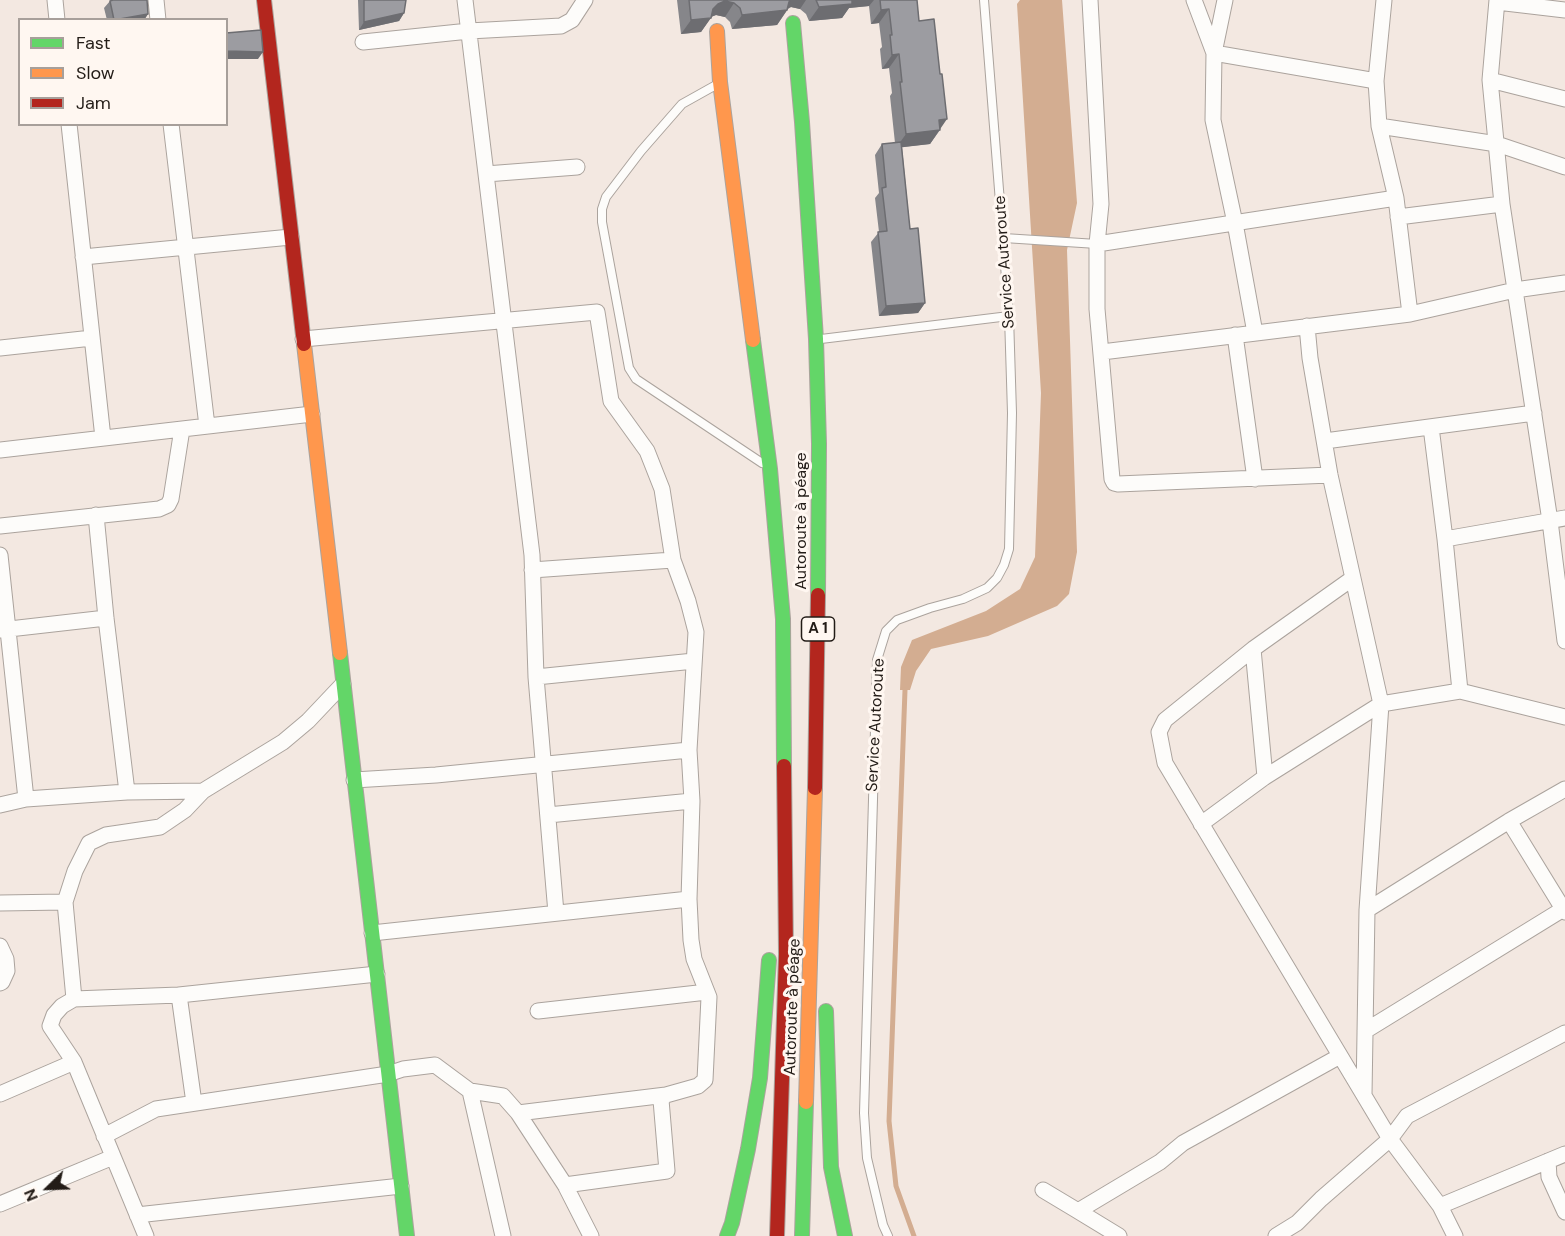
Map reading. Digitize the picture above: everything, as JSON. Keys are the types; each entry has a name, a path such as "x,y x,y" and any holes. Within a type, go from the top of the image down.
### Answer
{"main road":[{"path":"264,0 407,1236"},
{"name":"Autoroute à péage","path":"793,23 816,339 819,444 817,733 802,1236"},
{"name":"A 1","path":"717,31 720,82 770,469 783,619 786,954 777,1236"},
{"path":"817,733 824,944"},
{"path":"772,914 784,762"},
{"path":"727,1236 732,1223 748,1149 760,1078 770,949"},
{"path":"826,1003 831,1167 845,1236"}],"street":[{"path":"55,0 57,18"},
{"path":"156,0 158,18"},
{"path":"465,0 532,570 536,677 556,913"},
{"path":"363,42 469,31 561,26 572,20 585,0"},
{"path":"1090,0 1101,204 1097,244 1098,309 1114,483 1330,475"},
{"path":"1194,0 1214,53"},
{"path":"1225,0 1214,53 1213,120 1255,333"},
{"path":"1384,0 1376,81 1379,126 1396,198 1410,314"},
{"path":"1565,10 1497,1 1490,80 1502,204 1515,290 1534,413 1557,519 1565,641"},
{"path":"1214,53 1376,81"},
{"path":"1490,80 1565,99"},
{"path":"69,126 103,438"},
{"path":"171,126 207,426"},
{"path":"1379,126 1497,144 1565,167"},
{"path":"486,174 577,167"},
{"path":"1097,244 1396,198"},
{"path":"1398,217 1502,204"},
{"path":"83,257 291,237"},
{"path":"1102,352 1410,314 1515,290 1565,283"},
{"path":"303,339 597,312 611,401 647,452 662,489 673,560 688,601 696,632 689,750 692,801 689,899 690,940 694,959 709,997 705,1080 698,1086 666,1095 518,1113"},
{"path":"1307,326 1310,358 1330,475 1380,704 1367,910 1364,1097"},
{"path":"1235,335 1256,478"},
{"path":"0,348 92,338"},
{"path":"1325,441 1534,413"},
{"path":"0,450 312,414"},
{"path":"1431,427 1460,691"},
{"path":"0,526 159,509 168,505 171,499 182,429"},
{"path":"96,515 127,792"},
{"path":"1445,539 1557,519"},
{"path":"0,555 4,630 26,800"},
{"path":"532,570 673,560"},
{"path":"1353,578 1253,649 1164,720 1159,732 1165,763 1364,1097 1390,1139 1440,1206 1455,1236"},
{"path":"4,630 106,618"},
{"path":"1253,649 1265,777"},
{"path":"536,677 694,661"},
{"path":"74,999 65,902 75,871 88,843 106,835 160,827 185,810 202,791 283,742 308,721 343,684"},
{"path":"1201,824 1265,777 1380,704 1460,691 1565,717"},
{"path":"354,780 436,775 689,750"},
{"path":"1367,910 1509,821 1565,789"},
{"path":"0,806 26,800 127,792 202,791"},
{"path":"548,814 692,801"},
{"path":"1365,1031 1564,910 1509,821"},
{"path":"372,933 689,899"},
{"path":"0,903 65,902"},
{"path":"0,946 6,959 7,971 0,983"},
{"path":"146,1236 74,1062 50,1026 58,1010 74,999 179,995 377,974"},
{"path":"538,1011 707,992"},
{"path":"179,995 194,1103"},
{"path":"1276,1236 1296,1223 1390,1139 1407,1116 1565,1033"},
{"path":"1078,1211 1160,1162 1183,1143 1340,1056"},
{"path":"0,1094 74,1062"},
{"path":"104,1136 156,1109 435,1065 470,1090 503,1096 518,1113 565,1185 591,1236"},
{"path":"470,1090 502,1236"},
{"path":"565,1185 667,1171 661,1107 661,1100 666,1095"},
{"path":"1440,1206 1565,1154"},
{"path":"0,1204 113,1157"},
{"path":"1548,1161 1549,1177 1565,1212"},
{"path":"137,1215 401,1186"},
{"path":"1043,1190 1119,1236"}],"lane":[{"name":"Service Autoroute","path":"888,1236 882,1225 867,1158 864,1113 877,660 886,631 897,620 963,599 987,588 997,578 1009,549 1012,413 1010,316 984,0"},
{"path":"720,82 682,104 641,151 606,197 602,210 602,222 628,368 636,379 770,469"},
{"path":"1004,238 1097,244"},
{"path":"816,339 1010,316"}],"shaded area":[{"path":"1020,0 1062,0 1077,203 1067,250 1077,552 1069,594 1057,606 988,636 931,649 916,671 910,690 900,690 901,667 912,640 986,611 1020,589 1035,557 1041,393 1017,4"}],"building":[{"path":"147,0 148,14 114,18 110,1"},
{"path":"364,0 406,0 404,13 364,22"},
{"path":"689,0 790,0 787,10 742,15 740,8 734,3 725,1 713,9 711,18 691,20"},
{"path":"816,0 852,0 852,4 819,7"},
{"path":"880,0 917,0 919,21 934,19 947,119 939,120 940,130 906,134 899,54 892,55 889,9 881,10"},
{"path":"261,30 263,52 228,51 228,33"},
{"path":"901,142 910,229 918,228 925,303 886,306 878,232 887,231 882,188 886,187 882,144"}],"waterway":[{"path":"905,690 889,1121 896,1186 914,1236"}],"traffic: fast":[{"path":"793,23 816,339 819,444 818,595"},
{"path":"753,340 770,469 783,619 784,766"},
{"path":"340,653 407,1236"},
{"path":"727,1236 732,1223 748,1149 760,1078 769,960"},
{"path":"826,1011 831,1167 845,1236"},
{"path":"802,1236 806,1102"}],"traffic: slow":[{"path":"717,31 720,82 753,340"},
{"path":"304,344 340,653"},
{"path":"806,1102 815,788"}],"traffic: jam":[{"path":"264,0 304,344"},
{"path":"815,788 818,595"},
{"path":"777,1236 786,954 784,766"}]}
